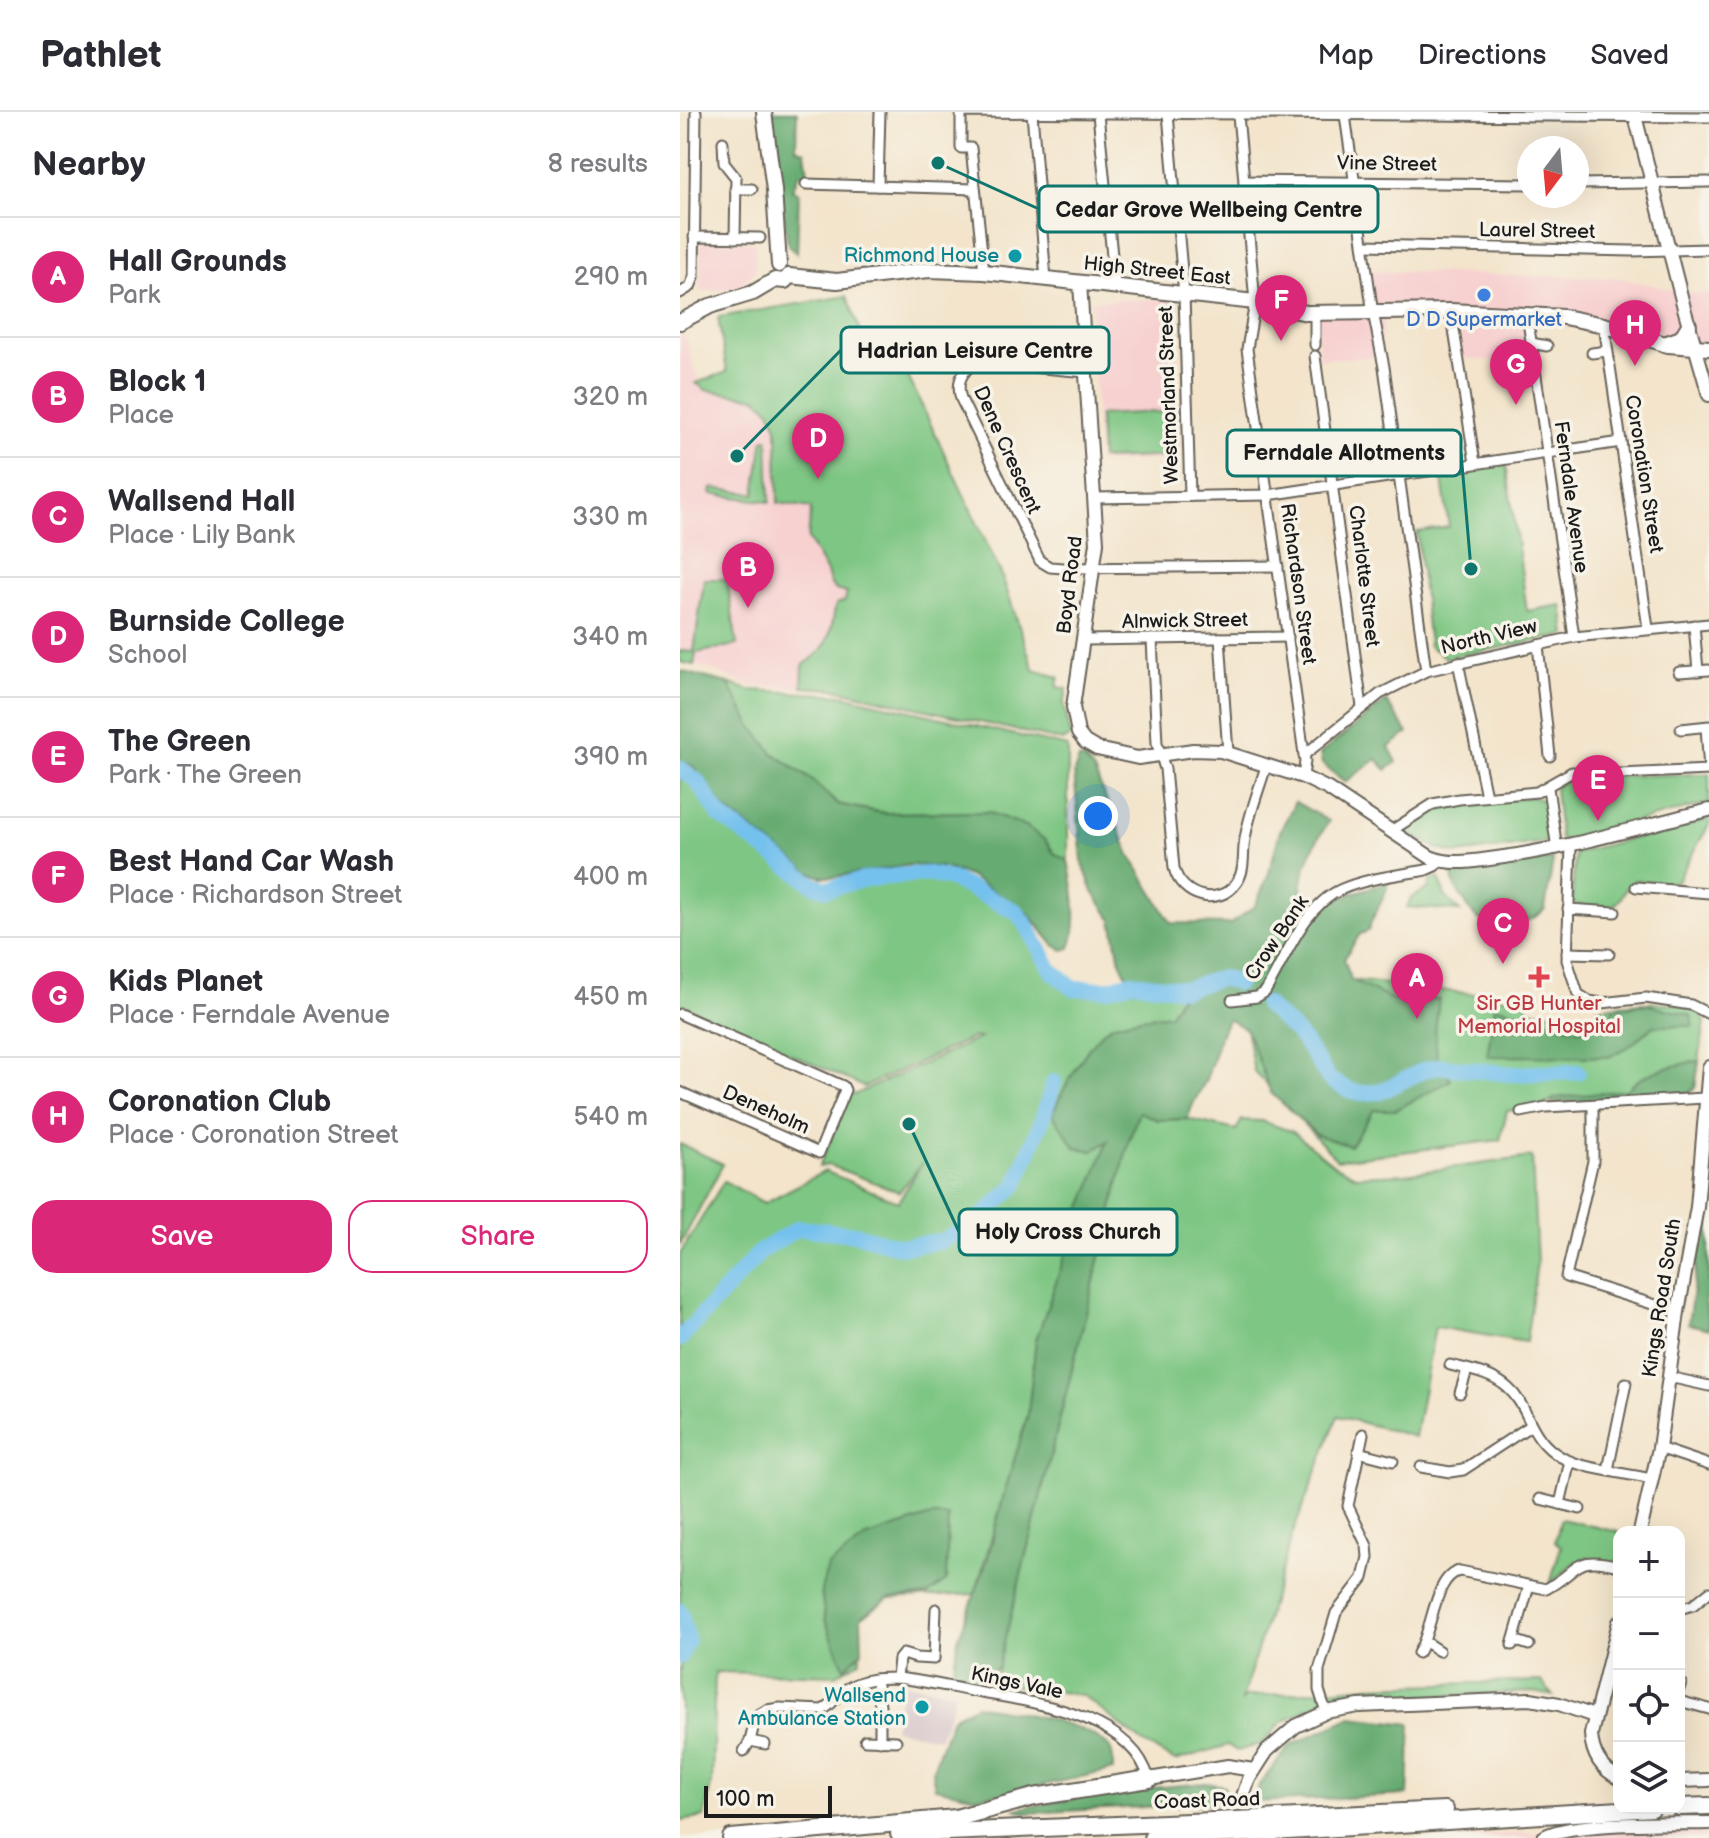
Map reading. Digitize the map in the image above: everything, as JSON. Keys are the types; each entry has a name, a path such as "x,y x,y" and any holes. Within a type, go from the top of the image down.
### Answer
{"highway":[{"path":"731,1838 956,1818 1034,1797 1149,1779"},
{"path":"1685,1796 1709,1796"},
{"name":"Coast Road","path":"1257,1826 1613,1799"},
{"path":"1685,1807 1709,1806"},
{"name":"Coast Road","path":"797,1838 1211,1828 1613,1810"},
{"name":"Coast Road","path":"1152,1838 1211,1828"}],"main road":[{"path":"680,322 710,306 753,293 781,274 776,250 774,190 764,112"},
{"name":"High Street East","path":"781,274 837,281 929,270 984,272 1255,302 1315,313 1451,311 1527,314 1604,325 1663,344 1702,348"},
{"path":"1663,344 1681,338 1689,325"}],"street":[{"path":"680,293 687,290 693,281 696,112"},
{"path":"878,186 880,112"},
{"path":"984,272 971,148 961,148 961,112 1635,114 1709,117"},
{"path":"1032,113 1046,279"},
{"path":"1098,114 1115,286"},
{"name":"Westmorland Street","path":"1168,114 1184,294 1190,496"},
{"path":"1635,114 1689,325 1702,348 1709,395"},
{"name":"Richardson Street","path":"1238,115 1255,302 1248,344 1304,755 1303,777"},
{"path":"1345,115 1426,671"},
{"path":"723,142 724,163 736,178 735,238"},
{"name":"Vine Street","path":"1244,181 1517,184"},
{"path":"1589,184 1709,182"},
{"path":"806,184 975,189"},
{"path":"735,189 752,189"},
{"path":"694,237 760,238"},
{"name":"Laurel Street","path":"1364,245 1709,249"},
{"name":"Boyd Road","path":"1080,283 1097,543 1073,707 1075,727 1080,737 1097,749 1110,753 1138,758 1193,750 1228,753 1303,777 1328,789 1439,860"},
{"path":"1451,311 1475,463"},
{"name":"Charlotte Street","path":"1315,313 1315,350 1362,707"},
{"name":"Ferndale Avenue","path":"1527,314 1574,637"},
{"name":"Coronation Street","path":"1604,325 1648,628"},
{"path":"1531,343 1547,346"},
{"path":"1592,353 1607,351"},
{"name":"Dene Crescent","path":"1086,372 976,362 963,373 959,391 1040,561 1050,567 1095,568"},
{"path":"1094,498 1268,495 1621,442"},
{"path":"1095,568 1278,566"},
{"name":"North View","path":"1304,755 1362,707 1399,682 1426,671 1574,637 1709,624"},
{"path":"1679,672 1704,671 1694,625"},
{"name":"Alnwick Street","path":"1084,640 1288,637"},
{"path":"1220,638 1228,753"},
{"path":"1152,639 1157,743 1175,873 1183,886 1204,897 1226,892 1239,880 1246,832 1266,766"},
{"path":"1538,645 1553,739 1550,756"},
{"path":"1458,662 1486,796"},
{"path":"1391,831 1433,804 1537,792 1572,772 1620,774 1709,770 1708,726 1681,729"},
{"path":"1548,788 1564,848 1567,953 1574,986 1585,999 1602,1003 1646,998 1691,1005 1709,1014"},
{"path":"1439,860 1463,863 1564,848 1709,810"},
{"name":"Crow Bank","path":"1232,1000 1257,997 1265,992 1302,927 1334,893 1355,885 1426,870 1439,860"},
{"path":"1636,887 1709,893"},
{"path":"1568,909 1615,912"},
{"path":"1567,953 1609,954"},
{"name":"Deneholm","path":"680,1014 843,1086 845,1090 819,1153 680,1092"},
{"name":"Kings Road South","path":"1641,1526 1659,1448 1678,1312 1697,1207 1709,1067"},
{"path":"1521,1112 1546,1107 1705,1098"},
{"path":"1593,1105 1593,1161 1566,1277 1678,1312"},
{"path":"1450,1365 1485,1374 1509,1388 1542,1442 1561,1457 1652,1479"},
{"path":"1460,1393 1467,1370"},
{"path":"1669,1377 1709,1386"},
{"path":"1608,1470 1626,1383"},
{"path":"1610,1395 1623,1397"},
{"path":"1421,1467 1442,1471 1463,1470 1530,1426"},
{"path":"1326,1712 1318,1683 1321,1663 1336,1613 1363,1578 1368,1557 1367,1546 1348,1506 1363,1434"},
{"path":"1659,1448 1709,1465"},
{"path":"1358,1452 1393,1461"},
{"path":"1560,1504 1570,1461"},
{"path":"1440,1484 1442,1471"},
{"path":"1540,1499 1580,1509"},
{"path":"1418,1653 1425,1642 1443,1581 1451,1572 1460,1571 1546,1589 1575,1566 1585,1562 1613,1565"},
{"path":"1529,1586 1513,1642 1529,1645"},
{"path":"1685,1607 1707,1599"},
{"path":"897,1678 899,1659 903,1654 934,1659 936,1609"},
{"path":"1425,1642 1439,1651"},
{"path":"1613,1645 1594,1716 1592,1741 1599,1762 1613,1773"},
{"name":"Kings Vale","path":"744,1751 750,1741 756,1716 767,1710 822,1710 850,1685 897,1678 1025,1700 1080,1716 1124,1742 1139,1756 1149,1779"},
{"path":"876,1679 880,1741"},
{"path":"1229,1838 1244,1789 1267,1751 1286,1732 1326,1712 1359,1706 1530,1699 1559,1704 1594,1716"},
{"path":"1685,1703 1709,1709"},
{"path":"865,1740 896,1741"},
{"path":"750,1741 765,1744"},
{"path":"1149,1779 1228,1766 1253,1770"},
{"path":"1685,1781 1709,1780"},
{"path":"1545,1837 1556,1830 1709,1823"}],"shaded area":[{"path":"701,241 755,242 755,272 736,289 699,292"},
{"path":"1365,271 1620,278 1686,293 1709,294 1709,374 1703,355 1611,331 1524,323 1529,364 1463,358 1455,317 1385,319 1377,357 1318,359 1318,308 1370,309"},
{"path":"847,296 872,363 899,357 1002,576 1034,670 1059,677 1057,687 1067,689 1064,704 1071,736 1063,741 835,689 745,685 711,669 680,662 680,335 684,332 698,382 727,372 718,317"},
{"path":"1173,299 1181,459 1099,462 1091,301"},
{"path":"903,1683 954,1692 952,1706 939,1738 894,1729"},
{"path":"1706,1828 1706,1838 1459,1838 1525,1833"}],"green space":[{"path":"771,112 797,112 796,148 805,152 808,173 799,175 792,189 799,193 797,254 788,245"},
{"path":"847,296 872,363 899,357 1002,576 1034,670 1059,677 1057,687 1067,689 1064,704 1071,736 1063,741 835,689 802,687 803,665 824,646 836,604 845,601 847,593 836,590 830,583 808,539 811,508 778,503 777,427 770,410 757,398 706,390 696,383 727,372 718,317"},
{"path":"1176,411 1177,456 1101,459 1099,415"},
{"path":"768,439 770,502 711,494 712,488 755,494 763,440"},
{"path":"1506,463 1527,611 1562,605 1566,635 1446,658 1429,646 1417,532 1449,527 1441,472"},
{"path":"704,579 727,579 737,645 696,653 694,665 680,662 680,651 694,652"},
{"path":"680,671 728,683 750,724 773,753 813,781 837,804 884,813 988,812 1026,826 1045,840 1054,853 1068,861 1075,916 1070,948 1063,950 1054,945 1028,913 969,876 942,867 910,865 833,877 809,872 724,808 693,766 680,761"},
{"path":"728,683 749,690 841,695 1068,747 1068,861 1054,853 1045,840 988,812 884,813 837,804 813,781 773,753 750,724"},
{"path":"1386,701 1408,733 1389,747 1397,762 1386,770 1377,759 1345,782 1322,764 1320,754"},
{"path":"1079,759 1085,760 1094,771 1130,855 1171,923 1230,924 1255,906 1268,876 1280,831 1295,802 1329,821 1306,866 1301,889 1301,916 1353,893 1388,882 1368,931 1360,934 1344,959 1351,980 1395,1001 1439,999 1435,1033 1437,1059 1451,1080 1396,1110 1374,1110 1350,1146 1317,1135 1271,1093 1246,1029 1228,1019 1188,1119 1158,1120 1139,1112 1129,1140 998,1667 980,1682 952,1677 958,1639 987,1561 1028,1414 1036,1340 1108,1141 1093,1151 1076,1148 1052,1114 1079,1064 1106,1029 1128,1020 1170,1014 1181,995 1133,989 1120,961 1112,920 1093,892 1082,861 1074,772"},
{"path":"680,772 691,780 717,818 808,886 831,891 897,878 928,878 947,882 984,898 1018,919 1045,968 1060,985 1071,991 1094,994 1139,989 1182,995 1170,1014 1127,1021 1104,1031 1078,1065 1052,1114 1109,1139 1036,1340 1028,1414 975,1594 888,1599 861,1618 860,1660 836,1675 715,1672 712,1781 704,1817 680,1821 680,1254 724,1181 764,1203 825,1171 898,1202 923,1162 899,1192 829,1165 819,1167 850,1093 854,1095 980,1038 974,1037 864,1087 680,1004"},
{"path":"1709,774 1709,803 1563,841 1560,839 1555,788 1569,777"},
{"path":"1534,797 1547,802 1552,841 1457,854 1439,849 1402,830 1402,827 1433,808 1443,805"},
{"path":"1709,819 1709,825 1677,881 1634,880 1632,888 1626,888 1618,902 1610,907 1593,908 1572,902 1575,853"},
{"path":"1551,859 1545,909 1532,919 1515,924 1488,923 1477,918 1453,880 1452,873"},
{"path":"1439,878 1445,896 1460,911 1407,907 1411,898 1428,889 1430,880"},
{"path":"1388,882 1368,931 1360,934 1344,959 1351,980 1527,1000 1527,1010 1595,1022 1599,1008 1656,1003 1687,1007 1705,1021 1695,1088 1688,1093 1548,1103 1507,1111 1500,1140 1337,1160 1254,1071 1246,1029 1322,911 1353,893"},
{"path":"1645,1004 1691,1015 1693,1026 1654,1026 1631,1045 1609,1057 1487,1056 1495,1006 1578,1029 1610,1020 1613,1009"},
{"path":"1699,1061 1695,1088 1688,1093 1548,1103 1555,1098 1627,1090 1650,1074"},
{"path":"1139,1111 1158,1120 1188,1119 1236,1130 1242,1120 1262,1121 1293,1132 1335,1166 1356,1176 1405,1174 1532,1157 1537,1263 1526,1342 1435,1327 1415,1437 1338,1416 1294,1530 1241,1703 1245,1697 1371,1686 1541,1681 1553,1696 1534,1692 1343,1699 1309,1708 1282,1722 1262,1744 1237,1751 1228,1745 1175,1761 1142,1742 1082,1695 994,1683 1129,1140"},
{"path":"680,1144 723,1164 680,1245"},
{"path":"1709,1181 1709,1292 1705,1297 1709,1329 1688,1324"},
{"path":"931,1516 948,1516 946,1581 927,1595 888,1599 861,1617 862,1652 844,1668 825,1620 821,1590 828,1566 867,1537"},
{"path":"1561,1519 1613,1531 1613,1563 1584,1560 1573,1564 1550,1584 1561,1546 1555,1542"},
{"path":"976,1705 1046,1718 1097,1737 1110,1748 1113,1770 976,1797 935,1788 932,1771 952,1718"},
{"path":"1351,1717 1411,1724 1408,1795 1256,1802 1259,1785 1291,1745"},
{"path":"1205,1783 1224,1786 1224,1803 1025,1813 1016,1809 1119,1791"}],"waterway":[{"path":"680,768 697,781 720,816 814,885 827,889 867,879 929,874 951,879 1017,912 1051,970 1073,988 1107,989 1132,982 1185,989 1221,978 1238,983"},
{"path":"1265,1004 1299,1035 1330,1080 1361,1093 1380,1092 1439,1066 1510,1074 1578,1072"},
{"path":"680,1339 761,1251 798,1228 856,1234 901,1247 942,1241 973,1225 1016,1185 1054,1082"},
{"path":"680,1611 687,1640 680,1656"}],"place":[{"name":"Cedar Grove Wellbeing Centre","path":"938,163"},
{"name":"Richmond House","path":"1015,256"},
{"name":"D D Supermarket","path":"1484,295"},
{"name":"Best Hand Car Wash","path":"1281,341"},
{"name":"Coronation Club","path":"1635,366"},
{"name":"Kids Planet","path":"1516,405"},
{"name":"Hadrian Leisure Centre","path":"737,456"},
{"name":"Burnside College","path":"818,479"},
{"name":"Ferndale Allotments","path":"1471,569"},
{"name":"Block 1","path":"748,608"},
{"name":"The Green","path":"1598,821"},
{"name":"Wallsend Hall","path":"1503,964"},
{"name":"Sir GB Hunter Memorial Hospital","path":"1539,977"},
{"name":"Hall Grounds","path":"1417,1019"},
{"name":"Holy Cross Church","path":"909,1124"},
{"name":"Wallsend Ambulance Station","path":"922,1707"}]}
